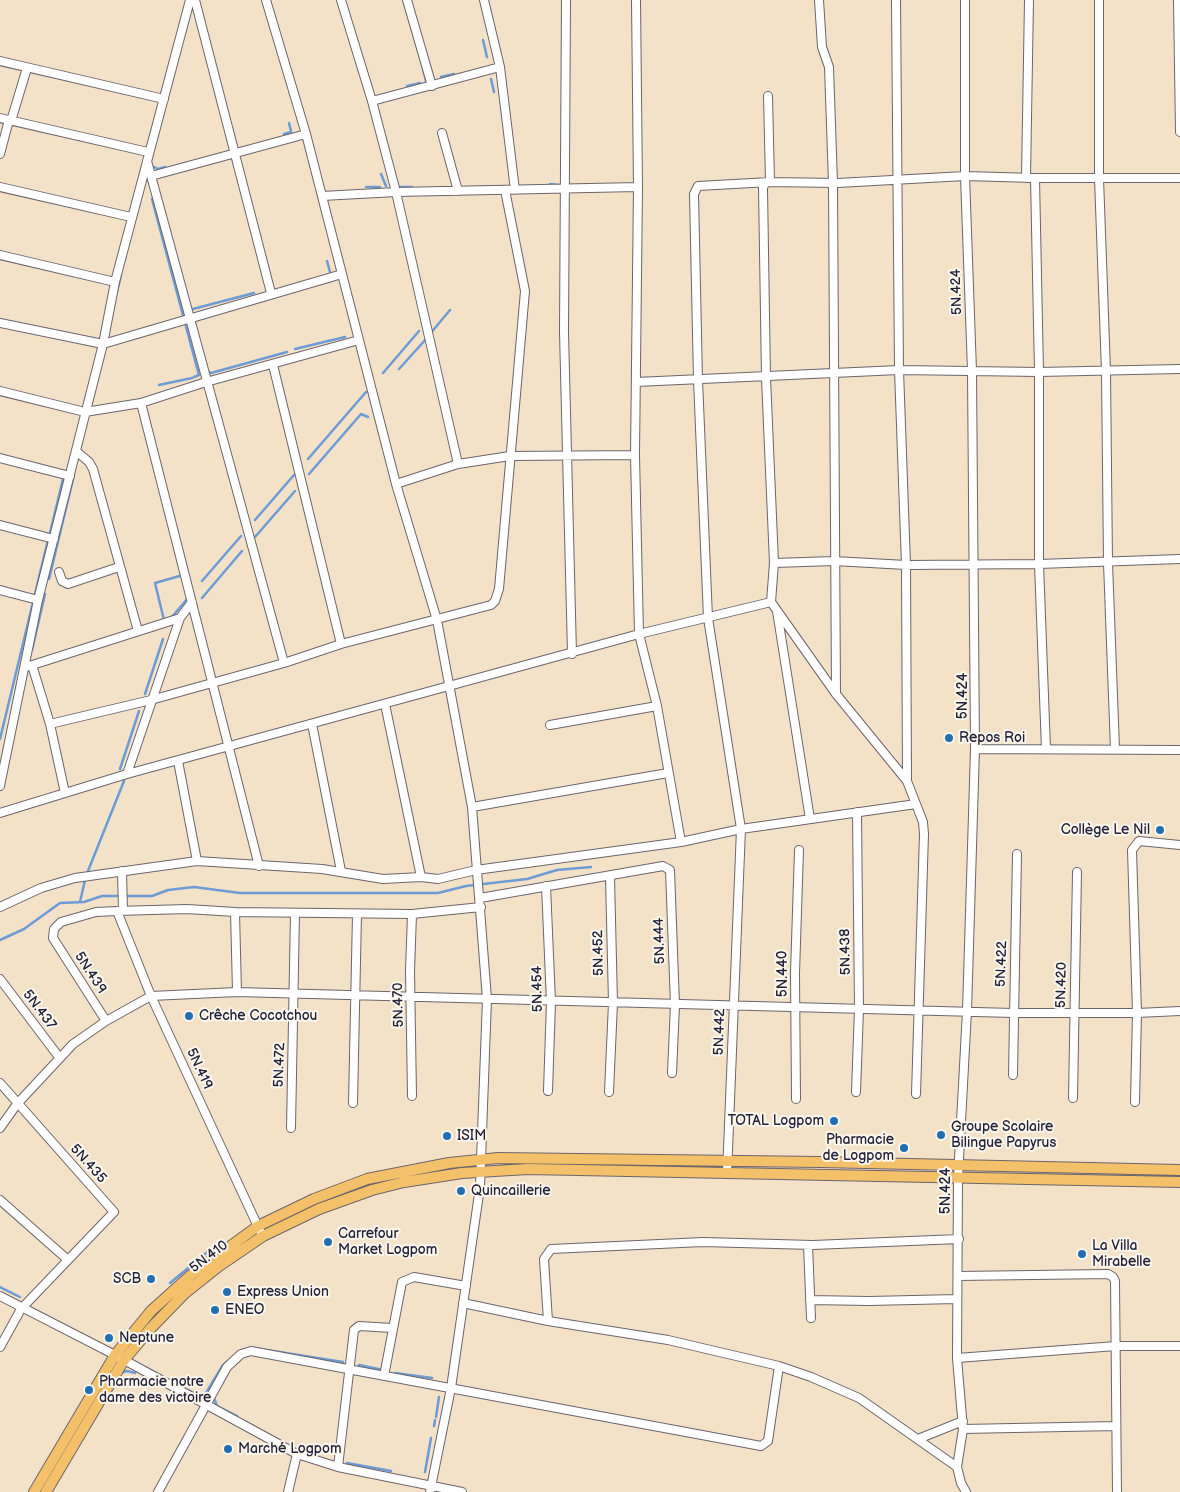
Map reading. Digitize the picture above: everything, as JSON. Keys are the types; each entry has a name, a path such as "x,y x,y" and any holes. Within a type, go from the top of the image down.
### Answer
{"main road":[{"path":"260,1231 314,1199 367,1179 417,1168 480,1159 728,1161 1180,1170"},
{"path":"555,1170 556,1159"},
{"name":"5N.410","path":"47,1492 120,1357 185,1293 260,1231 372,1190 404,1182 481,1171 555,1170 1180,1182"},
{"path":"34,1492 120,1357"}],"street":[{"path":"0,786 29,666 38,600 103,344 115,282 131,217 190,0"},
{"path":"195,0 271,293"},
{"path":"266,0 306,134 396,484 438,620 448,687 472,807 487,999 481,1171 451,1388 430,1489"},
{"path":"341,0 372,101 396,192 458,464"},
{"path":"407,0 432,86"},
{"path":"484,0 500,67 515,190"},
{"path":"566,0 564,332 572,654"},
{"path":"636,0 638,187 635,455 639,634 656,706 680,842"},
{"path":"819,0 822,47 828,67 833,183 836,694"},
{"path":"896,0 896,180 899,370 906,565 907,780"},
{"name":"5N.424","path":"957,1467 963,1425 957,1358 958,1177 967,1011 975,749 975,563 972,371 965,176 965,0"},
{"path":"1026,178 1030,0"},
{"path":"1099,0 1099,178 1106,371 1108,563 1115,749"},
{"path":"1178,0 1180,132"},
{"path":"0,62 164,98"},
{"path":"372,101 500,67"},
{"path":"0,154 27,68"},
{"path":"768,96 767,182 763,188 766,378 774,563 771,602 836,694 907,780 916,804 924,834 916,1094"},
{"path":"0,118 147,156"},
{"path":"442,133 458,191"},
{"path":"151,176 306,134"},
{"path":"147,156 206,382 284,663"},
{"path":"767,182 833,183 965,176 1180,178"},
{"path":"1035,178 1039,372 1039,564 1046,749"},
{"name":"5N.442","path":"727,1174 741,829 708,618 698,380 696,188 698,186 767,182"},
{"path":"0,187 131,217"},
{"path":"322,196 396,192 638,187"},
{"path":"50,724 151,700 284,663 341,644 491,605 498,595 525,291 505,190"},
{"path":"0,256 115,282"},
{"path":"0,323 103,344 271,293 342,274"},
{"path":"0,391 85,412 140,404 206,382 359,340"},
{"path":"273,365 341,644"},
{"path":"636,382 766,378 899,370 1039,372 1180,369"},
{"path":"140,404 259,866"},
{"path":"76,451 89,462 92,469 138,631"},
{"path":"396,484 458,464 510,456 635,455"},
{"path":"0,458 70,476"},
{"path":"0,525 54,539"},
{"path":"774,563 834,561 906,565 1039,564 1180,559"},
{"path":"59,572 62,581 68,584 119,567"},
{"path":"0,590 38,600"},
{"path":"127,774 180,618 192,602"},
{"path":"0,813 127,774 230,748 639,634 771,602"},
{"path":"776,609 810,819"},
{"path":"29,666 180,618"},
{"path":"29,666 50,724 65,794"},
{"path":"385,704 421,877"},
{"path":"550,725 656,706"},
{"path":"312,724 341,871"},
{"path":"975,749 1180,750"},
{"path":"178,761 197,861"},
{"path":"472,807 668,773"},
{"path":"0,907 41,888 75,878 197,861 341,871 353,876 383,879 438,878 680,842 741,829 916,804"},
{"name":"5N.438","path":"856,1092 859,1009 857,812"},
{"path":"1135,1102 1137,1013 1132,850 1139,842 1180,845"},
{"name":"5N.440","path":"796,1100 799,850"},
{"name":"5N.422","path":"1013,1075 1017,854"},
{"name":"5N.444","path":"610,877 663,866 670,870 675,1005 672,1072"},
{"path":"122,871 123,895 120,911 187,910 357,914 412,914 480,902 546,886 610,877"},
{"name":"5N.420","path":"1073,1098 1077,872"},
{"name":"5N.452","path":"609,1092 612,1003 610,877"},
{"name":"5N.454","path":"546,886 551,1002 548,1091"},
{"name":"5N.439","path":"106,1021 53,938 54,929 61,922 96,912 120,911"},
{"name":"5N.419","path":"120,911 151,996 260,1231"},
{"path":"235,912 237,992"},
{"name":"5N.472","path":"291,1128 295,913"},
{"path":"353,1103 357,914"},
{"name":"5N.470","path":"412,914 412,1096"},
{"name":"5N.437","path":"0,979 59,1057"},
{"path":"0,1128 17,1104 59,1057 88,1032 151,996 237,992 551,1002 675,1005 734,1004 1013,1012 1137,1013 1180,1010"},
{"name":"5N.435","path":"0,1083 114,1212 21,1308 0,1347"},
{"path":"0,1200 68,1260"},
{"path":"548,1321 544,1259 551,1249 703,1242 808,1245 959,1239"},
{"path":"808,1245 810,1318"},
{"path":"958,1276 1108,1274 1115,1281 1117,1492"},
{"path":"384,1376 400,1286 407,1278 414,1277 466,1286"},
{"path":"0,1296 120,1357 297,1454 338,1467 430,1489 462,1492"},
{"path":"810,1300 882,1301 957,1298"},
{"path":"462,1303 548,1321 668,1340 779,1366 835,1386 859,1398 957,1467 965,1492"},
{"path":"338,1467 354,1330 356,1327 392,1328"},
{"path":"957,1358 1116,1346 1180,1346"},
{"path":"158,1492 205,1404 232,1360 241,1354 251,1351 761,1446 768,1441 779,1366"},
{"path":"918,1439 963,1425 1116,1426"},
{"path":"288,1492 297,1454"}],"waterway":[{"path":"483,40 487,57"},
{"path":"423,68 426,81"},
{"path":"441,77 454,74"},
{"path":"491,79 494,92"},
{"path":"407,86 420,83"},
{"path":"289,123 291,131"},
{"path":"284,134 291,132"},
{"path":"150,165 158,169 165,167"},
{"path":"381,174 386,186"},
{"path":"550,184 559,185"},
{"path":"366,187 380,187"},
{"path":"400,187 412,187"},
{"path":"152,199 199,375 194,377"},
{"path":"327,261 330,272"},
{"path":"117,292 121,275"},
{"path":"193,309 254,293"},
{"path":"430,334 450,310"},
{"path":"383,373 419,331"},
{"path":"295,349 345,337"},
{"path":"399,369 427,338"},
{"path":"206,370 211,373 287,352"},
{"path":"159,385 192,378"},
{"path":"308,459 366,392"},
{"path":"309,474 361,414 368,417"},
{"path":"49,579 74,475"},
{"path":"255,520 294,475"},
{"path":"50,533 63,479"},
{"path":"255,537 295,491"},
{"path":"202,581 241,536"},
{"path":"0,739 48,540"},
{"path":"202,598 242,551"},
{"path":"164,620 155,583 183,575"},
{"path":"32,650 45,594"},
{"path":"171,618 188,598"},
{"path":"145,694 163,639"},
{"path":"120,769 139,711"},
{"path":"88,871 124,781"},
{"path":"0,940 24,929 60,903 84,902 102,896 152,896 168,890 194,887 240,893 438,893 466,886 527,879 557,870 591,867"},
{"path":"80,902 85,880"},
{"path":"170,1283 210,1250"},
{"path":"0,1287 20,1297"},
{"path":"254,1348 343,1362"},
{"path":"145,1367 201,1397 206,1393 223,1365 237,1354"},
{"path":"359,1365 383,1370"},
{"path":"120,1373 127,1371 135,1373"},
{"path":"395,1373 432,1378"},
{"path":"436,1417 439,1397"},
{"path":"214,1398 217,1406 237,1416"},
{"path":"434,1426 435,1420"},
{"path":"246,1422 277,1439"},
{"path":"425,1472 431,1438"},
{"path":"347,1463 391,1471"}],"place":[{"name":"Repos Roi","path":"949,738"},
{"name":"Collège Le Nil","path":"1160,830"},
{"name":"Crêche Cocotchou","path":"189,1016"},
{"name":"TOTAL Logpom","path":"834,1121"},
{"name":"Groupe Scolaire Bilingue Papyrus","path":"941,1135"},
{"name":"ISIM","path":"447,1136"},
{"name":"Pharmacie de Logpom","path":"904,1148"},
{"name":"Quincaillerie","path":"461,1191"},
{"name":"Carrefour Market Logpom","path":"328,1242"},
{"name":"La Villa Mirabelle","path":"1082,1254"},
{"name":"SCB","path":"151,1279"},
{"name":"Express Union","path":"227,1292"},
{"name":"ENEO","path":"215,1310"},
{"name":"Neptune","path":"109,1338"},
{"name":"Pharmacie notre dame des victoire","path":"89,1390"},
{"name":"Marché Logpom","path":"228,1449"}]}
